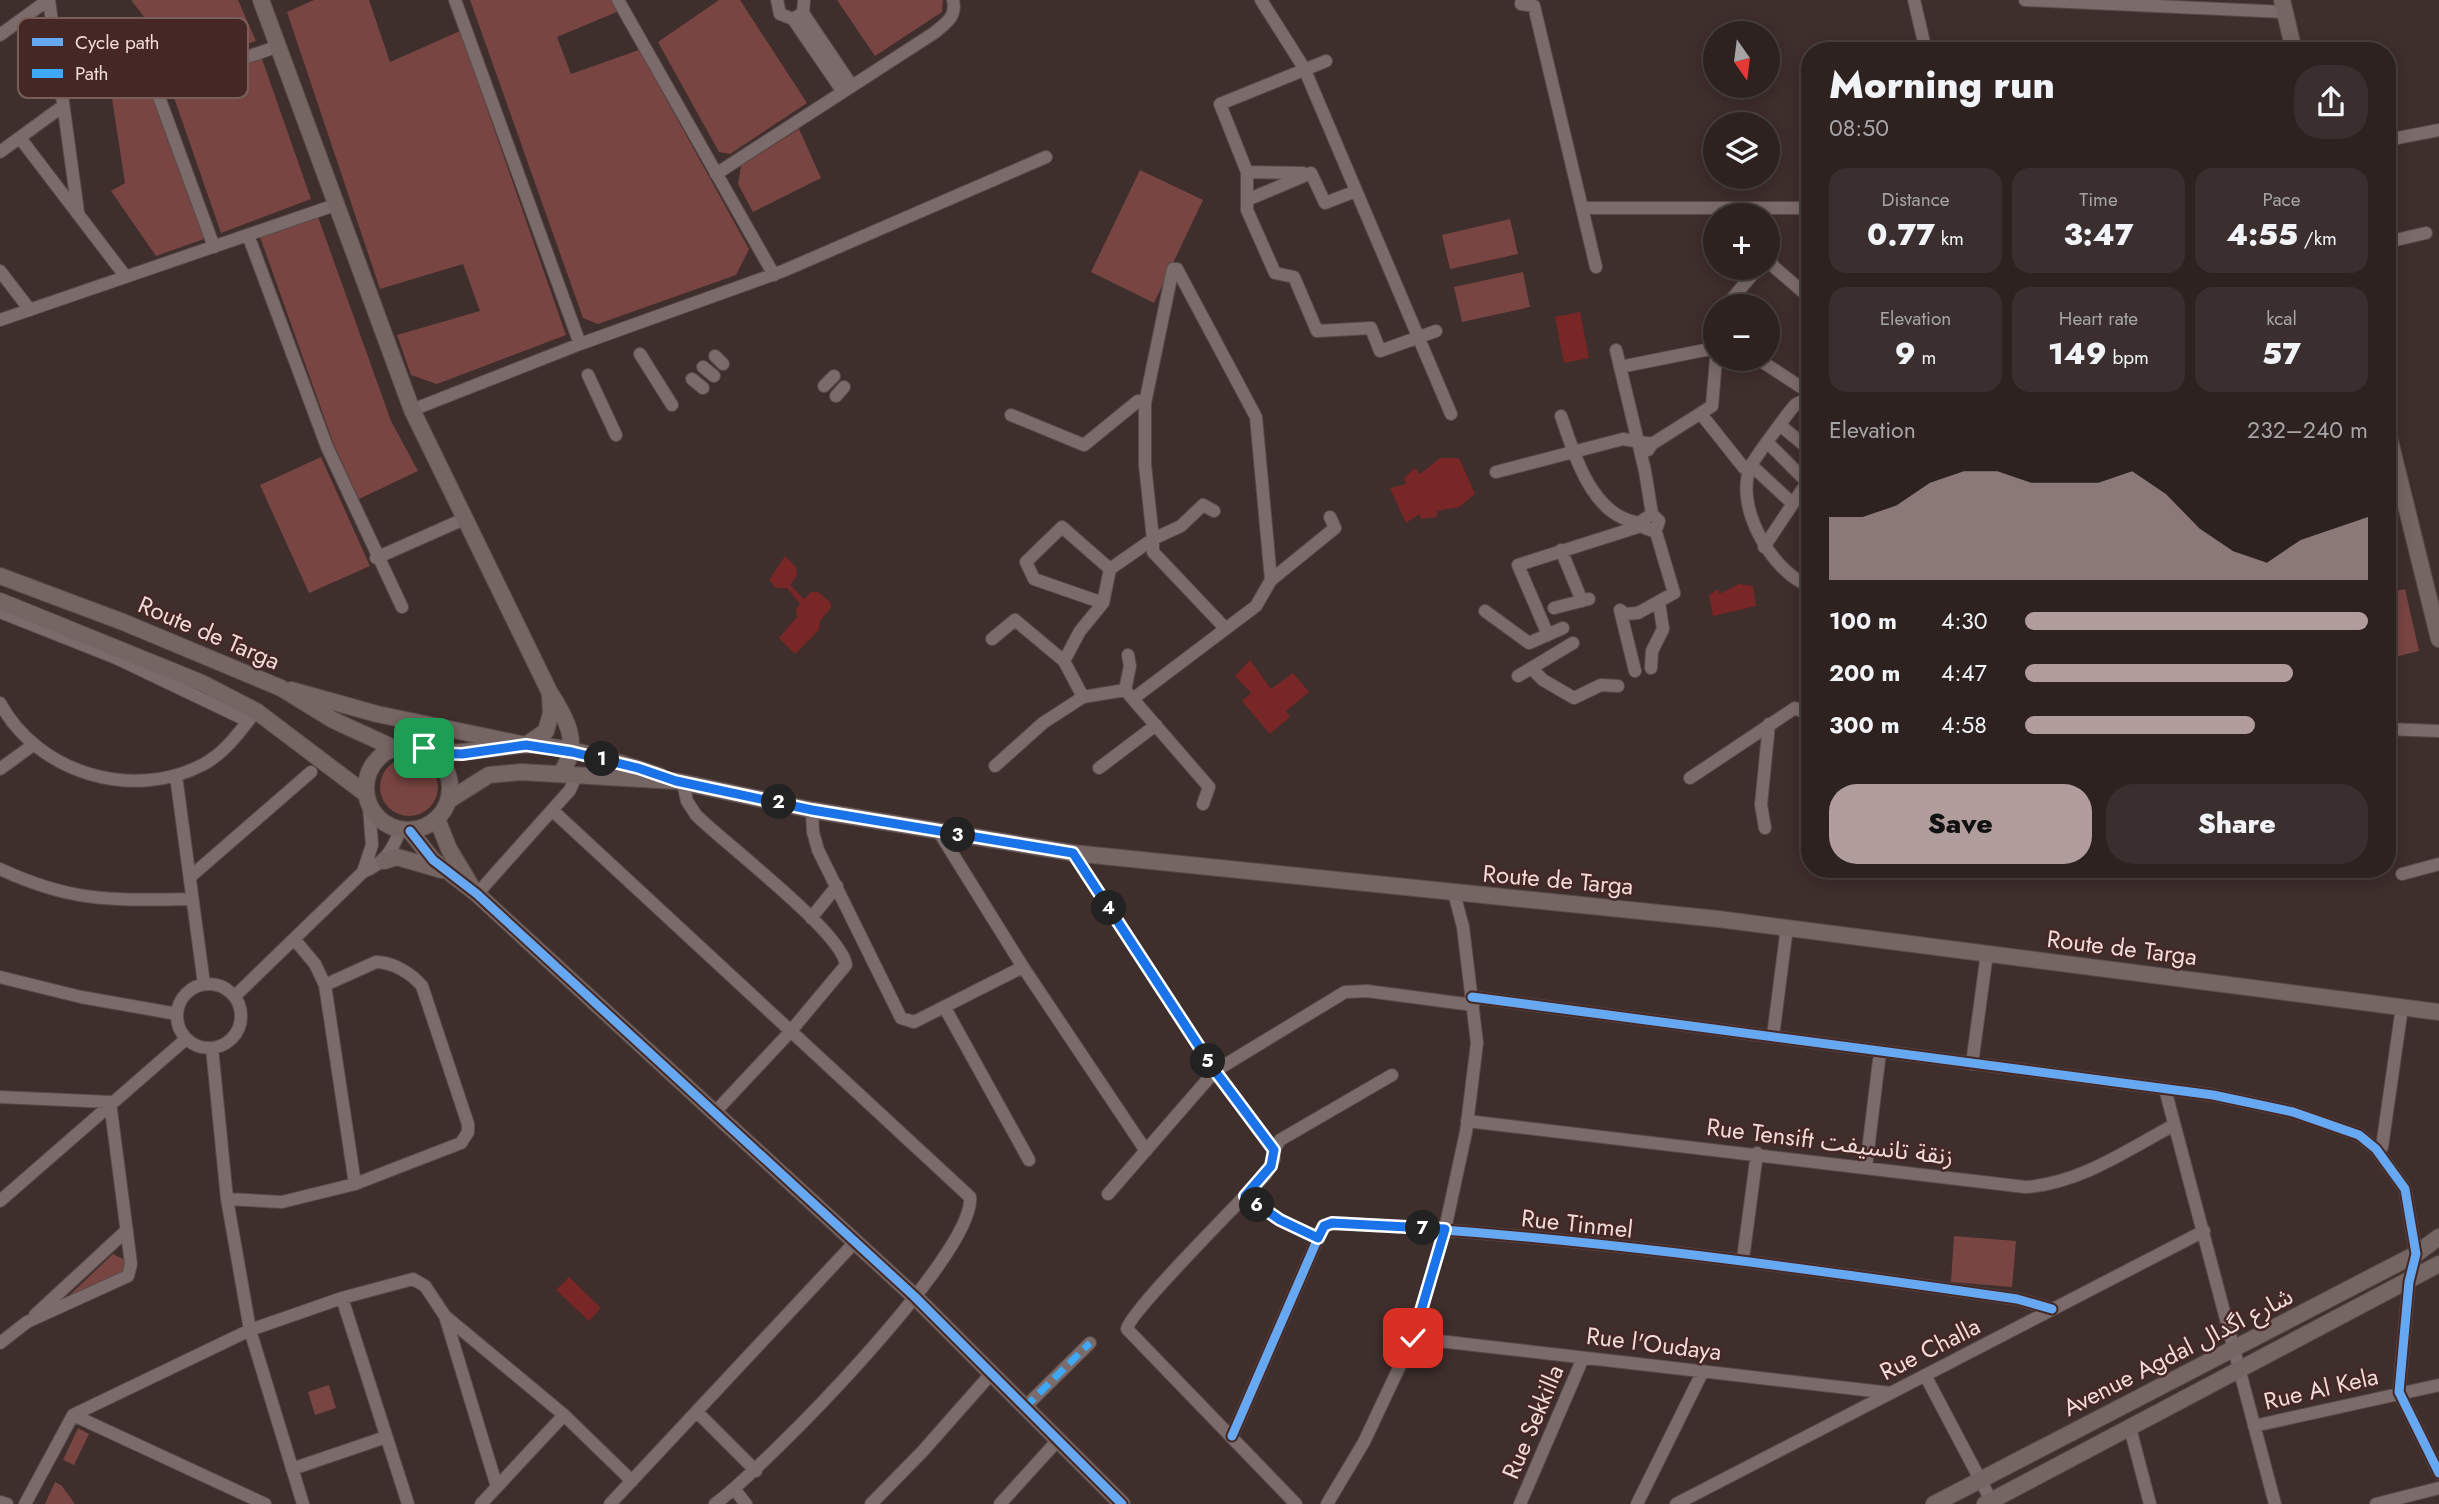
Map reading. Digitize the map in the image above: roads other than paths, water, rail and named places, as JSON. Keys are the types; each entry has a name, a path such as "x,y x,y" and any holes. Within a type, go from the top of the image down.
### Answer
{"main road":[{"path":"261,0 412,410 550,693 567,721 572,752 568,775"},
{"path":"2283,6 2292,42"},
{"path":"2396,472 2439,639"},
{"name":"Route de Targa","path":"0,576 281,688 333,720 394,748"},
{"name":"Route de Targa","path":"0,601 202,683 368,801"},
{"path":"281,688 385,716 526,745 547,731 551,713 550,693"},
{"name":"Route de Targa","path":"432,753 462,754 526,745 572,752 638,768 679,782 812,810 1073,853 1787,927 2439,1012"},
{"path":"405,830 424,827 437,819 449,800 448,774 432,753 414,746 394,748 373,764 367,776 368,801 382,822 405,830 448,872 477,894 716,1111 914,1296 990,1375 1122,1504"},
{"name":"Route de Targa","path":"449,800 489,775 521,772 679,782"},
{"path":"437,819 454,858 477,894"},
{"path":"384,861 397,857 448,872"},
{"name":"Avenue Agdal شارع اگدال","path":"1934,1504 2416,1254 2439,1237"},
{"name":"Avenue Agdal شارع اگدال","path":"1990,1503 2439,1265"}],"street":[{"path":"23,18 48,0 51,18"},
{"path":"455,0 580,344"},
{"path":"618,0 774,275"},
{"path":"777,0 780,14 800,11 847,89"},
{"path":"716,174 950,19 954,12 953,0"},
{"path":"1261,0 1304,68 1451,414"},
{"path":"1522,0 1521,4 1534,6 1596,267"},
{"path":"1914,0 1924,42"},
{"path":"2025,0 2283,6"},
{"path":"0,35 18,22"},
{"path":"248,57 279,46"},
{"path":"1326,61 1220,104 1247,172 1247,210 1276,273 1294,277 1317,331 1371,328 1380,351 1436,331"},
{"path":"62,98 78,212"},
{"path":"159,98 214,247"},
{"path":"0,152 63,106"},
{"path":"2396,138 2439,130"},
{"path":"20,138 127,277"},
{"path":"412,410 580,344 774,275 1046,157"},
{"path":"1247,172 1311,173"},
{"path":"1311,173 1325,203 1356,191"},
{"path":"1247,200 1311,173"},
{"path":"0,320 335,205"},
{"path":"1583,208 1703,211"},
{"path":"1780,210 1801,209"},
{"path":"2396,241 2426,233"},
{"path":"248,235 327,447 376,558 401,607"},
{"path":"1225,628 1153,552 1145,465 1145,403 1173,269 1177,269 1256,417 1271,580"},
{"path":"0,271 30,310"},
{"path":"1780,273 1801,290"},
{"path":"1736,294 1748,280"},
{"path":"1616,350 1642,458 1648,523 1674,593 1638,613 1625,614 1620,610 1635,671"},
{"path":"1620,366 1703,350"},
{"path":"640,354 672,405"},
{"path":"703,367 714,376"},
{"path":"1642,458 1653,444 1712,406 1715,371"},
{"path":"1775,371 1801,389"},
{"path":"588,375 616,435"},
{"path":"824,386 834,376"},
{"path":"692,379 703,388"},
{"path":"1011,415 1084,445 1138,401 1145,403"},
{"path":"1801,401 1795,405 1751,465 1748,484 1751,512 1763,547 1801,583"},
{"path":"1701,414 1744,468 1751,465"},
{"path":"1561,416 1590,489 1615,512 1632,522 1648,523"},
{"path":"1780,425 1801,442"},
{"path":"1496,472 1623,439 1653,444"},
{"path":"1768,443 1801,474"},
{"path":"1751,465 1792,503"},
{"path":"1763,547 1801,490"},
{"path":"1064,661 1080,631 1102,603 1110,569 1153,539 1181,526 1203,505 1214,511"},
{"path":"995,766 1044,723 1083,697 1130,694 1256,606 1271,580 1335,528 1330,517"},
{"path":"376,558 464,519"},
{"path":"1548,635 1518,565 1648,523"},
{"path":"1102,603 1034,579 1027,562 1062,527 1110,569"},
{"path":"1554,608 1586,600 1561,550"},
{"path":"1651,668 1652,651 1663,629 1659,602"},
{"path":"1485,611 1529,643 1563,628"},
{"path":"0,612 252,716 221,752 176,776 142,781 97,776 64,766 33,745 0,703"},
{"path":"992,639 1014,620 1064,661 1083,697"},
{"path":"1518,676 1573,643"},
{"path":"1128,655 1130,694 1209,787 1203,804"},
{"path":"1531,668 1543,680 1574,698 1601,685 1618,686"},
{"path":"1690,778 1795,708 1801,711"},
{"path":"1765,828 1761,805 1769,724"},
{"path":"1100,768 1156,725"},
{"path":"2396,729 2439,731"},
{"path":"0,769 33,745"},
{"path":"190,877 311,772"},
{"path":"477,894 570,790 568,775"},
{"path":"176,776 204,984"},
{"path":"679,782 696,815 811,918 843,953 845,970 716,1111"},
{"path":"363,872 372,845 368,801"},
{"path":"552,810 970,1197 968,1213 914,1296 865,1357 782,1446 715,1504"},
{"path":"812,810 813,832 818,850 901,1017 914,1022 1023,967"},
{"path":"235,996 363,872 384,861 405,830"},
{"path":"939,832 1023,967 1146,1151"},
{"path":"1073,853 1215,1071 1274,1150"},
{"path":"2402,874 2439,864"},
{"path":"0,869 32,884 71,896 99,900 192,899"},
{"path":"811,918 837,886"},
{"path":"1327,1504 1364,1442 1413,1338 1445,1229 1477,1059 1473,1001 1463,927 1454,893"},
{"path":"1773,1036 1787,927"},
{"path":"843,953 860,937"},
{"path":"294,939 315,964 325,985 355,1184"},
{"path":"1972,1064 1987,953"},
{"path":"227,1199 282,1202 355,1184 461,1143 468,1132 468,1124 422,986 413,975 376,962 325,985"},
{"path":"0,976 81,997 177,1014"},
{"path":"204,984 218,985 235,996 242,1016 239,1029 225,1045 212,1048 198,1046 186,1039 179,1027 177,1014 186,994 204,984"},
{"path":"1108,1194 1215,1071 1345,992 1367,991 1473,1001 1773,1036 2252,1101 2329,1122 2359,1135 2376,1149 2405,1189 2416,1254 2409,1282 2399,1392 2439,1473"},
{"path":"2382,1147 2402,1007"},
{"path":"945,1008 1029,1160"},
{"path":"0,1200 110,1102 186,1039"},
{"path":"212,1048 227,1199 250,1330 303,1504"},
{"path":"1866,1167 1880,1052"},
{"path":"1296,1504 1232,1436 1131,1337 1127,1325 1271,1166 1274,1150 1280,1140 1392,1075"},
{"path":"2165,1088 2242,1370 2275,1504"},
{"path":"0,1097 110,1102"},
{"path":"27,1322 128,1276 131,1264 110,1102"},
{"name":"Rue Tensift زنقة تانسيفت","path":"1467,1121 2041,1186 2077,1176 2174,1125"},
{"path":"1744,1259 1757,1153"},
{"path":"1232,1436 1318,1238 1280,1220 1245,1196"},
{"name":"Rue Tinmel","path":"1318,1238 1324,1226 1332,1223 1445,1229 1744,1259 2017,1299 2052,1309"},
{"path":"0,1343 27,1322 127,1230"},
{"name":"Rue Challa","path":"1684,1502 2204,1231"},
{"path":"610,1504 856,1241"},
{"path":"25,1504 73,1415 250,1330 342,1298 413,1279 425,1286 445,1316 564,1415 632,1481"},
{"path":"342,1298 408,1504"},
{"path":"445,1316 497,1487"},
{"name":"Rue l'Oudaya","path":"1413,1338 1891,1393"},
{"path":"1024,1408 1090,1342"},
{"name":"Rue Sekkilla","path":"1520,1504 1583,1357"},
{"path":"1637,1504 1703,1371"},
{"path":"871,1504 922,1452 990,1375"},
{"path":"1925,1375 1990,1503"},
{"name":"Rue Al Kela","path":"2254,1426 2439,1385"},
{"path":"697,1412 756,1471"},
{"path":"73,1415 265,1504"},
{"path":"481,1504 564,1415"},
{"path":"2130,1428 2150,1504"},
{"path":"292,1469 386,1437"},
{"path":"1000,1504 1058,1440"},
{"path":"2376,1504 2439,1488"},
{"path":"734,1490 746,1504"},
{"path":"0,1502 8,1504"}]}
